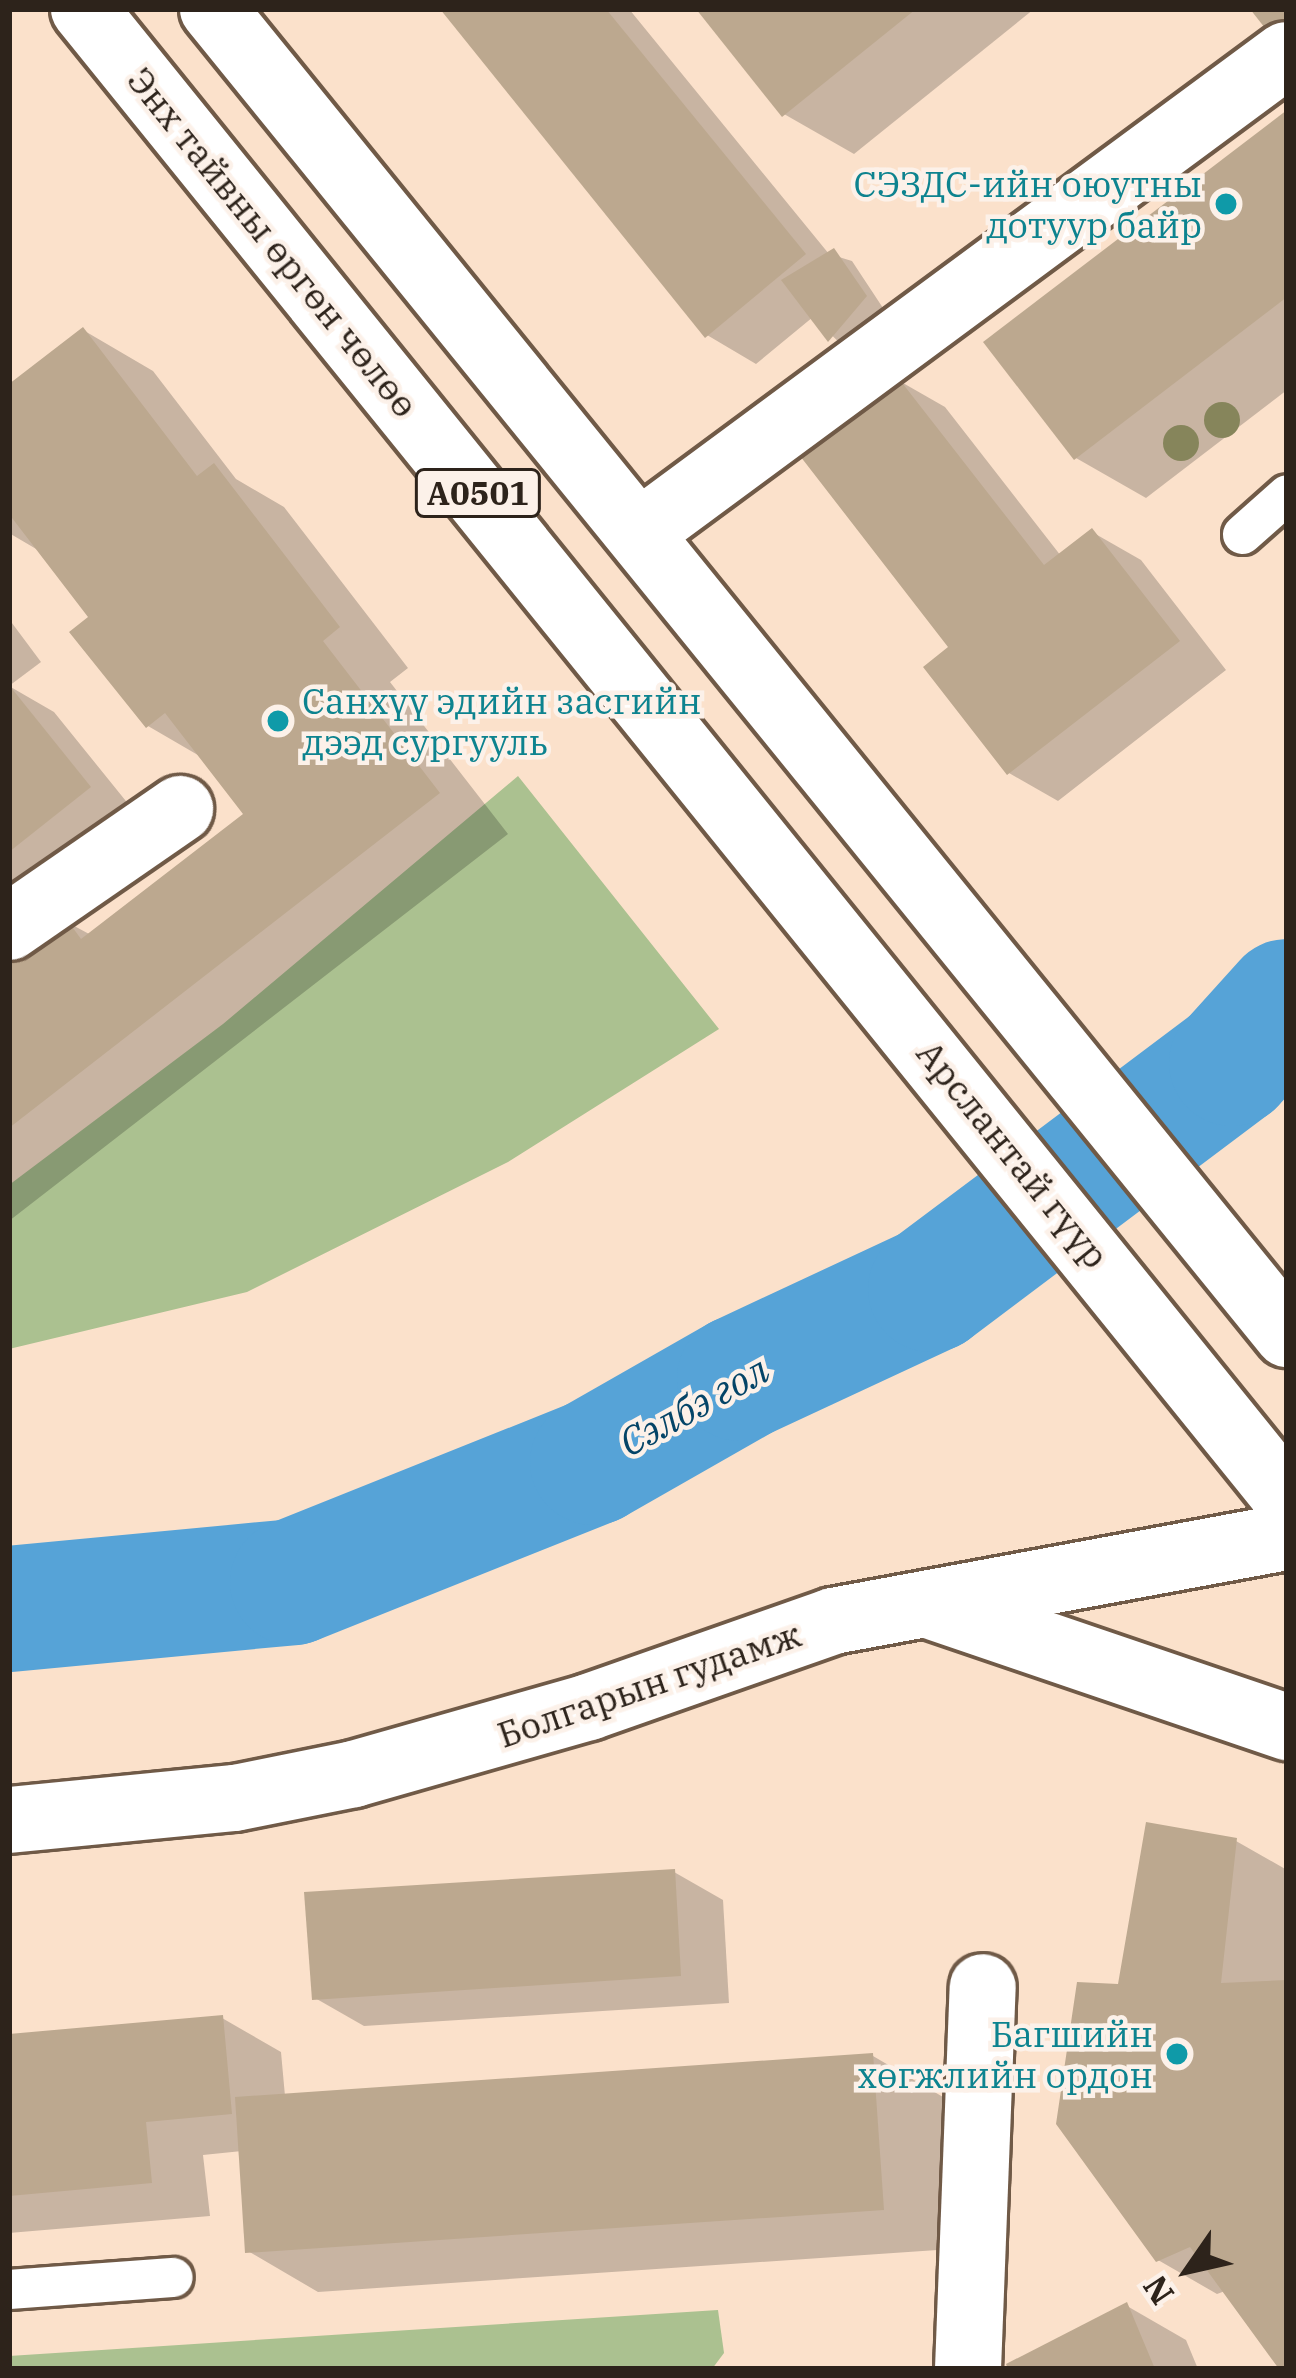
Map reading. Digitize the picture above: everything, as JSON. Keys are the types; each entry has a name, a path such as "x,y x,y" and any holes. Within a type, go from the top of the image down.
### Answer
{"main road":[{"name":"Энх тайвны өргөн чөлөө","path":"84,9 871,977"},
{"name":"A0501","path":"213,9 643,530 945,917 1287,1334"},
{"path":"643,530 1286,55"},
{"path":"9,927 180,809"},
{"name":"Арслантай гүүр","path":"871,977 1287,1499"},
{"name":"Болгарын гудамж","path":"9,1820 235,1798 354,1774 569,1713 833,1621 937,1607 1287,1537"},
{"path":"937,1607 1287,1727"},
{"path":"968,2369 978,2264 983,1987"}],"lane":[{"path":"1242,534 1287,494"},
{"path":"9,2289 173,2277"}],"green space":[{"path":"518,776 719,1029 508,1162 247,1292 9,1349 9,1185 223,1024"},
{"path":"718,2310 724,2353 712,2369 9,2369 9,2356"}],"building":[{"path":"440,9 606,9 806,254 705,338"},
{"path":"696,9 916,9 782,117"},
{"path":"1250,9 1287,9 1287,56"},
{"name":"СЭЗДС-ийн оюутны дотуур байр","path":"1287,110 1287,297 1074,460 983,342"},
{"path":"834,248 867,296 828,342 781,280"},
{"name":"Санхүү эдийн засгийн дээд сургууль","path":"83,327 197,476 214,463 340,627 323,641 440,793 9,1128 9,960 65,917 81,939 243,814 165,713 146,728 69,632 88,617 9,514 9,384"},
{"path":"896,375 1044,565 1092,528 1180,641 1007,775 923,667 948,647 797,452"},
{"path":"9,685 91,787 9,852"},
{"name":"Багшийн хөгжлийн ордон","path":"1146,1822 1237,1838 1221,1983 1287,1980 1287,2369 1279,2369 1190,2247 1156,2262 1056,2124 1077,1982 1118,1984"},
{"path":"675,1869 681,1976 312,2000 304,1892"},
{"path":"223,2015 232,2114 146,2122 152,2183 9,2196 9,2034"},
{"path":"873,2053 884,2210 245,2253 235,2097"},
{"path":"1127,2302 1155,2369 1008,2369 1006,2364"}],"waterway":[{"name":"Сэлбэ гол","path":"9,1609 293,1582 593,1462 740,1378 931,1289 1232,1063 1287,1002"}],"place":[{"name":"СЭЗДС-ийн оюутны дотуур байр","path":"1226,204"},
{"name":"Санхүү эдийн засгийн дээд сургууль","path":"278,721"},
{"name":"Багшийн хөгжлийн ордон","path":"1177,2054"}]}
